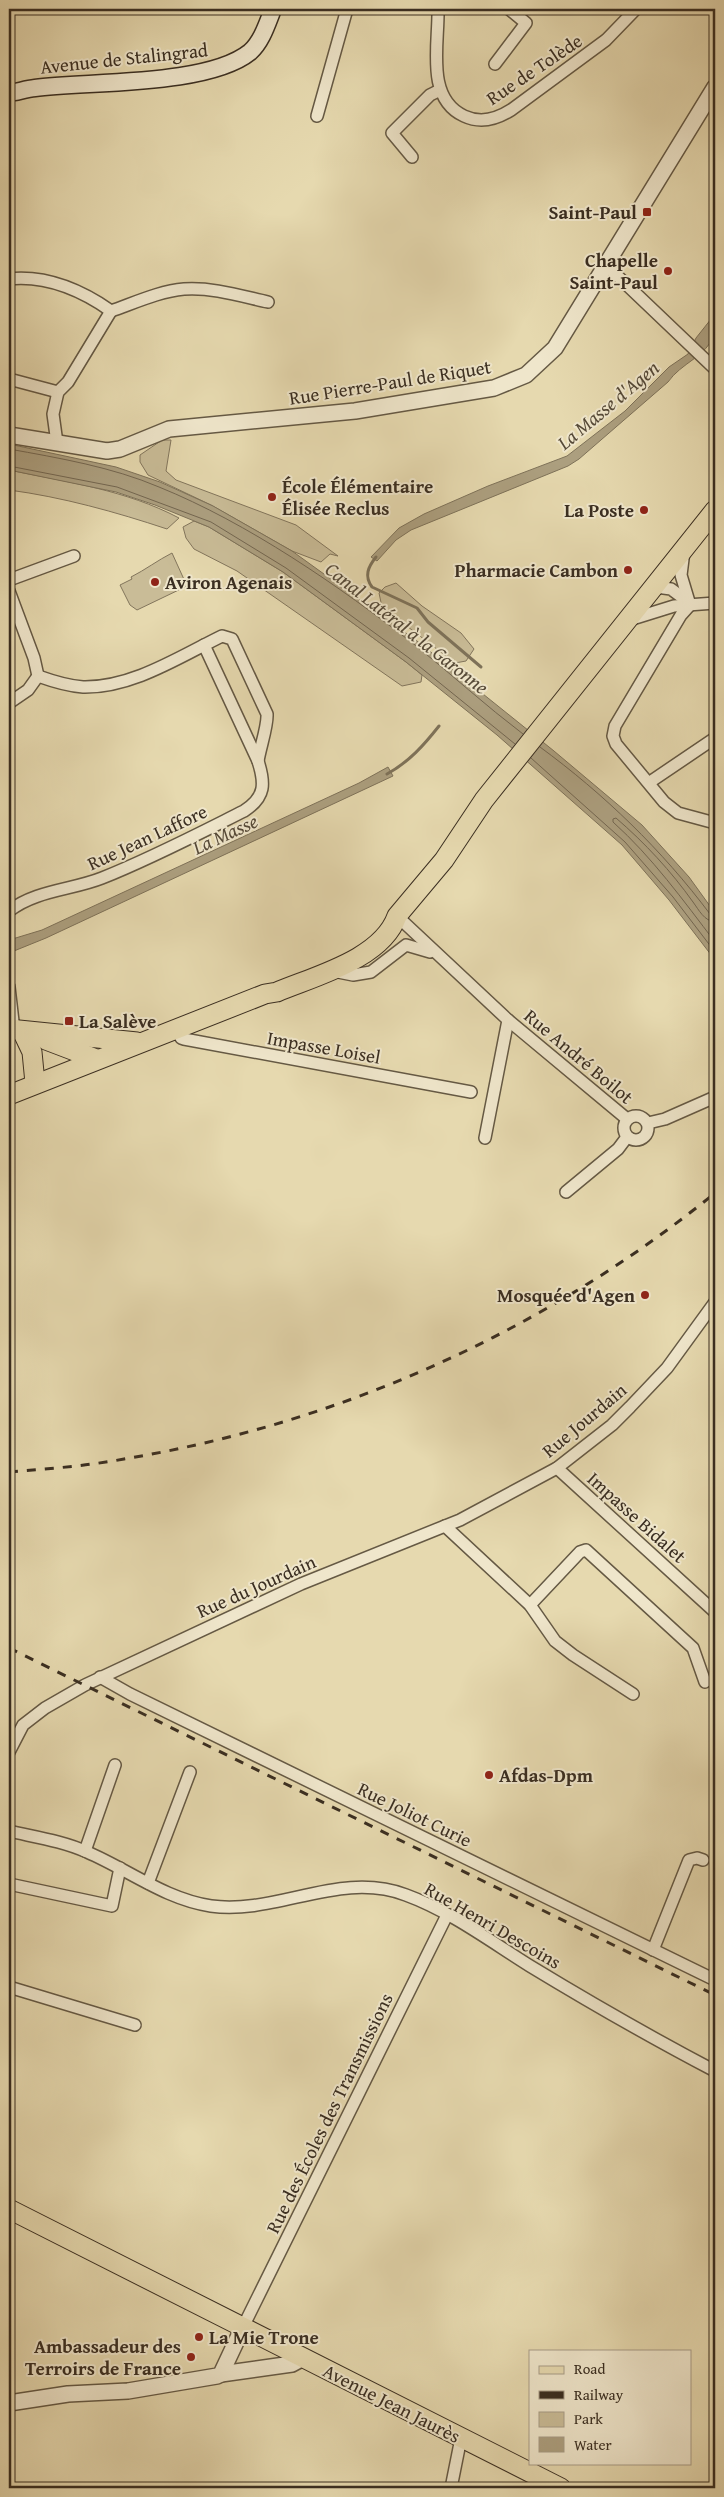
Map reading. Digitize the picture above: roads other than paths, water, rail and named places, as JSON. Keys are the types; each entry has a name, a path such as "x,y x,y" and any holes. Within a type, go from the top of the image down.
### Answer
{"main road":[{"name":"Avenue de Stalingrad","path":"9,93 35,88 102,84 203,72 222,67 250,51 260,40 273,9"},
{"path":"9,1094 265,994 277,992 365,954 394,926 398,916 444,860 480,807 656,587 715,510"},
{"path":"327,971 383,923 398,916"},
{"path":"265,994 274,985 347,952"},
{"path":"18,1031 143,1042"},
{"path":"18,1031 100,1058"},
{"path":"18,1031 32,1052 36,1083"},
{"path":"88,1037 100,1058"},
{"name":"Avenue Jean Jaurès","path":"9,2209 560,2488"}],"street":[{"path":"317,116 347,9"},
{"name":"Rue de Tolède","path":"438,9 436,70 440,90 448,105 467,118 482,120 500,117 606,40 636,9"},
{"path":"495,64 526,23 509,9"},
{"name":"Rue Pierre-Paul de Riquet","path":"9,435 106,451 120,448 170,429 356,411 505,384 536,368 555,348 715,87"},
{"path":"412,157 392,133 430,95 440,90"},
{"path":"607,266 715,369"},
{"path":"9,279 47,281 73,288 90,296 111,311"},
{"path":"57,443 53,414 58,392 68,382 111,311 157,295 183,289 201,289 268,302"},
{"path":"9,379 58,392"},
{"path":"684,550 681,576 690,604"},
{"path":"9,580 74,556"},
{"path":"656,587 671,589 690,604"},
{"path":"656,587 674,606"},
{"path":"9,591 34,658 38,676 28,690 9,703"},
{"path":"628,620 674,606 715,603"},
{"path":"690,604 681,615 630,700 615,726 613,736 616,744 650,782 664,802 678,813 715,823"},
{"name":"Rue Jean Laffore","path":"38,676 63,684 82,687 106,685 128,680 222,636 232,639 267,714 268,722 263,734 258,761"},
{"name":"Rue Jean Laffore","path":"9,911 38,896 75,888 104,878 244,811 259,797 263,787 263,777 258,761 204,645"},
{"path":"246,733 253,735 263,734"},
{"path":"650,782 715,738"},
{"name":"Rue André Boilot","path":"398,916 437,955 508,1020 628,1119"},
{"path":"327,971 352,975 372,972 406,945 413,945 437,955"},
{"path":"9,987 18,1031"},
{"name":"Rue André Boilot","path":"485,1138 508,1020"},
{"name":"Impasse Loisel","path":"177,1029 181,1038 184,1039 471,1092"},
{"path":"648,1123 665,1119 715,1097"},
{"path":"637,1115 644,1118 648,1123 648,1130 644,1137 637,1140 628,1137 623,1128 628,1119 637,1115"},
{"path":"566,1192 618,1149 628,1137"},
{"name":"Rue Jourdain","path":"444,1526 557,1468 612,1425 667,1368 715,1302"},
{"name":"Impasse Bidalet","path":"557,1468 715,1612"},
{"path":"444,1526 530,1605 555,1641 572,1655 633,1694"},
{"name":"Rue du Jourdain","path":"9,1752 23,1725 45,1708 100,1677 301,1584 444,1526"},
{"path":"530,1605 580,1552 586,1550 693,1648 705,1682"},
{"name":"Rue Joliot Curie","path":"100,1677 130,1694 715,1980"},
{"path":"85,1851 115,1765"},
{"path":"148,1883 190,1772"},
{"name":"Rue Henri Descoins","path":"9,1831 85,1851 168,1894 189,1901 229,1907 256,1905 353,1886 383,1888 406,1895 447,1915 628,2025 715,2071"},
{"path":"653,1950 689,1860 697,1858 703,1860"},
{"path":"9,1884 112,1906 120,1868"},
{"name":"Rue des Écoles des Transmissions","path":"243,2327 447,1915"},
{"path":"9,1987 135,2025"},
{"path":"106,2392 214,2369 230,2340 231,2333 226,2318"},
{"path":"220,2374 243,2327"},
{"path":"9,2403 68,2394 146,2389 220,2374 292,2364 303,2358"},
{"path":"451,2488 461,2438"}],"water":[{"path":"715,314 716,332 706,349 673,375 668,382 579,459 568,466 411,530 396,540 377,561 371,557 399,528 424,514 488,486 567,456 625,411 669,367 688,354 696,338"},
{"path":"9,444 116,467 160,482 213,506 292,551 417,641 554,751 642,825 689,877 715,913 715,960 669,900 622,845 497,735 406,662 283,572 209,527 155,505 116,492 9,470"},
{"path":"388,767 393,776 46,938 9,953 9,940 42,930 359,783"}],"waterway":[{"name":"La Masse d'Agen","path":"376,557 368,572 368,579 372,587 417,608 428,622 481,667"},
{"name":"La Masse","path":"387,774 416,753 439,726"}],"railway":[{"path":"9,1472 110,1461 205,1443 284,1422 362,1395 437,1364 511,1328 581,1288 650,1243 715,1193"},
{"path":"9,1648 715,1995"}],"place":[{"name":"Saint-Paul","path":"647,212"},
{"name":"Chapelle Saint-Paul","path":"668,271"},
{"name":"École Élémentaire Élisée Reclus","path":"272,497"},
{"name":"La Poste","path":"644,510"},
{"name":"Pharmacie Cambon","path":"628,570"},
{"name":"Aviron Agenais","path":"155,582"},
{"name":"La Salève","path":"69,1021"},
{"name":"Mosquée d'Agen","path":"645,1295"},
{"name":"Afdas-Dpm","path":"489,1775"},
{"name":"La Mie Trone","path":"199,2337"},
{"name":"Ambassadeur des Terroirs de France","path":"191,2357"}],"water label":[{"name":"Canal Latéral à la Garonne","path":"407,628"}]}
